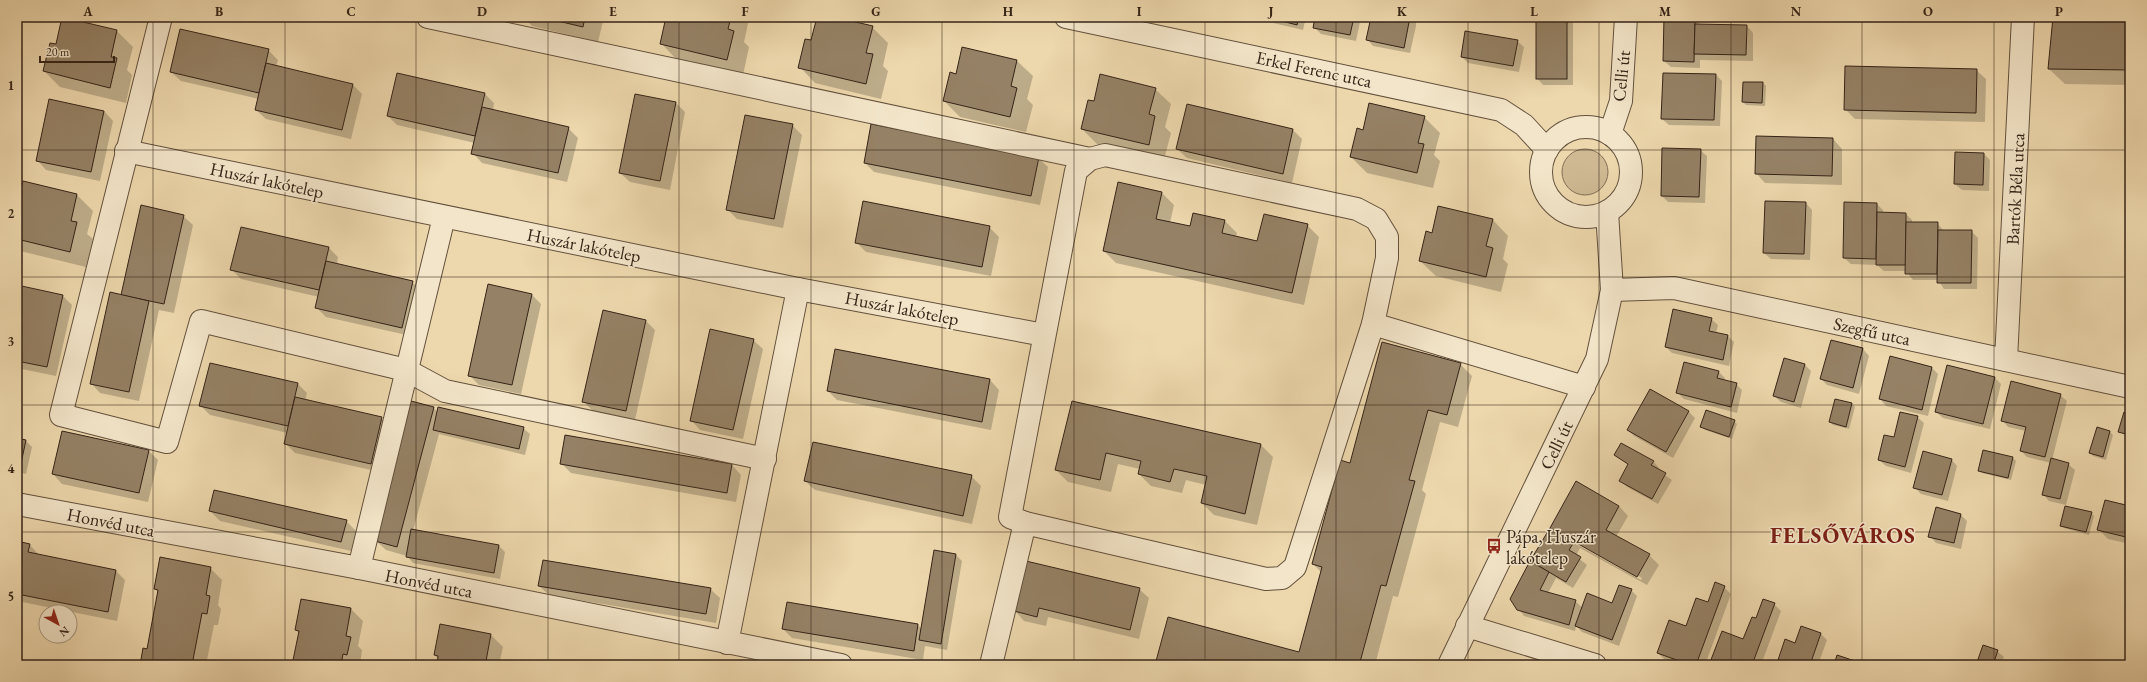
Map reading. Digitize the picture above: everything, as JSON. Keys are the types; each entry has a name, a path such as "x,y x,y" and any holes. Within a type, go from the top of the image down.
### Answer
{"street":[{"path":"161,17 60,415 167,442 201,322 406,370 445,391 765,459"},
{"path":"428,17 1090,159"},
{"name":"Erkel Ferenc utca","path":"1066,17 1501,110 1524,125 1546,150"},
{"name":"Celli út","path":"1610,134 1621,101 1626,17"},
{"name":"Bartók Béla utca","path":"2006,360 2023,17"},
{"path":"1582,127 1596,128 1610,134 1622,145 1629,158 1631,174 1628,189 1619,202 1607,212 1591,217 1575,216 1560,209 1548,197 1542,182 1541,166 1546,150 1556,139 1568,131 1582,127"},
{"name":"Huszár lakótelep","path":"126,151 798,288 1044,335"},
{"path":"1105,155 1120,158 1357,209 1376,219 1387,237 1387,258 1373,324 1295,567 1282,578 1266,579 1025,523 1010,517 1076,171 1090,159 1105,155"},
{"name":"Celli út","path":"1449,665 1598,359 1612,290 1607,212"},
{"path":"359,568 444,217"},
{"path":"727,643 798,288"},
{"name":"Szegfű utca","path":"1612,290 1674,288 2130,387"},
{"path":"1373,324 1584,387"},
{"name":"Honvéd utca","path":"17,504 359,568 841,665"},
{"path":"991,665 1025,523"},
{"path":"1467,626 1595,665"}],"shaded area":[{"path":"1580,149 1590,149 1598,153 1604,159 1608,167 1608,177 1604,185 1598,191 1590,195 1580,195 1572,191 1566,185 1562,177 1562,167 1566,159 1572,153"}],"building":[{"path":"62,17 117,30 111,57 117,58 110,88 43,71 50,43 56,44"},
{"path":"541,17 585,17 583,27"},
{"path":"666,17 731,17 728,29 734,31 727,60 660,44"},
{"path":"817,17 834,17 873,26 866,53 873,54 866,84 798,68 805,39 811,40"},
{"path":"1267,17 1299,17 1297,25"},
{"path":"1315,17 1354,17 1350,35 1313,28"},
{"path":"1371,17 1410,17 1404,48 1366,40"},
{"path":"1536,17 1567,17 1567,79 1536,79"},
{"path":"1664,17 1695,17 1694,62 1663,61"},
{"path":"2053,17 2130,17 2130,70 2048,69"},
{"path":"1695,24 1747,25 1746,55 1694,54"},
{"path":"180,29 269,49 259,93 170,72"},
{"path":"1465,31 1518,40 1513,66 1461,57"},
{"path":"962,47 1017,60 1011,86 1017,88 1010,117 943,101 950,72 956,74"},
{"path":"266,63 353,84 342,130 255,110"},
{"path":"1845,66 1977,69 1976,113 1844,110"},
{"path":"397,73 485,93 475,136 387,116"},
{"path":"1663,73 1716,74 1714,120 1661,119"},
{"path":"1100,74 1156,88 1149,114 1155,116 1149,145 1081,129 1088,100 1094,101"},
{"path":"1743,82 1763,82 1762,103 1742,102"},
{"path":"635,94 676,102 660,181 619,173"},
{"path":"49,99 104,111 91,172 36,161"},
{"path":"1369,103 1425,116 1418,143 1424,144 1417,173 1350,157 1357,128 1363,130"},
{"path":"1187,104 1293,129 1283,174 1176,149"},
{"path":"482,107 569,127 558,173 471,154"},
{"path":"745,115 793,124 774,219 726,210"},
{"path":"871,124 1039,157 1031,196 864,163"},
{"path":"1756,136 1833,138 1832,176 1755,174"},
{"path":"1662,148 1701,149 1699,197 1661,196"},
{"path":"1955,152 1984,153 1983,185 1954,184"},
{"path":"23,181 77,194 71,221 77,222 70,252 17,239 17,204"},
{"path":"1118,182 1162,192 1156,219 1190,226 1193,213 1225,220 1222,233 1257,241 1264,214 1308,224 1292,293 1103,251"},
{"path":"863,201 990,226 982,267 855,243"},
{"path":"1765,201 1806,202 1804,254 1763,253"},
{"path":"1844,202 1877,203 1876,259 1843,258"},
{"path":"141,205 184,215 164,304 121,295"},
{"path":"1438,206 1493,219 1486,246 1493,248 1486,277 1419,261 1426,231 1432,233"},
{"path":"1877,212 1906,213 1906,265 1876,265"},
{"path":"1906,222 1938,222 1937,274 1905,274"},
{"path":"241,227 329,247 319,290 230,270"},
{"path":"1938,230 1972,230 1971,283 1937,283"},
{"path":"326,261 413,281 402,328 315,308"},
{"path":"488,284 532,294 512,385 468,376"},
{"path":"17,285 63,295 47,367 17,361"},
{"path":"110,292 149,301 129,392 90,384"},
{"path":"1673,309 1712,318 1709,331 1728,335 1723,360 1665,347"},
{"path":"603,310 646,320 626,411 582,402"},
{"path":"710,329 754,339 733,430 690,421"},
{"path":"1831,340 1863,348 1853,388 1820,379"},
{"path":"1382,342 1461,363 1447,415 1428,410 1409,480 1415,481 1386,586 1381,585 1360,662 1371,665 1170,665 1156,661 1168,617 1299,652 1322,567 1312,564 1340,460 1350,463"},
{"path":"835,349 990,379 982,422 827,391"},
{"path":"1890,356 1932,367 1922,410 1879,399"},
{"path":"1784,358 1805,364 1794,402 1773,396"},
{"path":"1684,362 1719,371 1717,378 1737,383 1731,407 1676,393"},
{"path":"210,363 298,383 288,426 199,406"},
{"path":"1947,365 1995,377 1983,424 1935,412"},
{"path":"2011,381 2061,394 2045,457 2020,451 2026,427 2001,421"},
{"path":"1650,389 1689,411 1666,452 1627,430"},
{"path":"295,397 382,417 371,464 284,444"},
{"path":"1835,399 1852,403 1846,427 1829,422"},
{"path":"411,401 434,407 397,547 375,541"},
{"path":"1072,401 1261,444 1245,514 1201,503 1207,476 1174,469 1170,482 1138,474 1141,461 1106,453 1100,480 1055,470"},
{"path":"438,407 524,427 519,449 433,430"},
{"path":"1706,410 1735,420 1729,437 1700,427"},
{"path":"1900,412 1918,416 1905,467 1878,460 1884,435 1894,437"},
{"path":"2124,412 2130,413 2130,435 2118,432"},
{"path":"2097,427 2110,431 2103,457 2089,453"},
{"path":"62,431 149,450 139,493 52,474"},
{"path":"565,435 732,464 727,493 560,464"},
{"path":"17,438 26,440 20,468 17,467"},
{"path":"813,442 972,475 963,516 804,481"},
{"path":"1621,443 1654,461 1651,465 1666,473 1652,499 1619,481 1628,464 1614,455"},
{"path":"1983,450 2013,457 2008,478 1978,471"},
{"path":"1923,451 1952,459 1942,495 1913,488"},
{"path":"2051,458 2069,463 2060,499 2042,495"},
{"path":"1576,481 1619,506 1606,530 1650,554 1637,577 1550,528"},
{"path":"214,490 347,520 341,542 209,511"},
{"path":"2105,500 2130,506 2130,538 2097,530"},
{"path":"2065,506 2092,512 2086,532 2060,526"},
{"path":"1936,507 1961,514 1954,543 1928,537"},
{"path":"1550,528 1574,542 1569,550 1581,557 1566,582 1530,561"},
{"path":"411,529 499,545 494,573 406,557"},
{"path":"17,541 30,544 28,552 116,570 108,612 78,606 78,604 68,604 17,594"},
{"path":"934,550 956,554 941,644 919,640"},
{"path":"160,557 211,567 206,595 210,596 207,614 202,613 192,665 140,665 143,648 147,649 158,590 154,589"},
{"path":"543,560 711,588 706,614 538,586"},
{"path":"1026,561 1140,588 1130,630 1039,608 1037,617 1014,611"},
{"path":"1530,561 1549,572 1540,590 1576,600 1569,625 1517,610 1510,599"},
{"path":"1715,582 1725,586 1696,665 1691,665 1657,653 1669,620 1686,626 1696,598 1708,602"},
{"path":"1619,585 1632,589 1612,640 1575,626 1587,593 1612,603"},
{"path":"301,599 351,608 346,636 351,637 347,655 343,654 341,665 292,665 299,631 295,630"},
{"path":"1763,599 1775,603 1752,665 1709,665 1722,631 1743,639 1752,617 1756,618"},
{"path":"787,602 918,624 914,651 782,629"},
{"path":"440,624 491,634 486,661 491,662 490,665 437,665 438,656 434,655"},
{"path":"1801,626 1821,633 1810,665 1767,665 1769,660 1777,663 1785,639 1795,643"},
{"path":"1983,645 1998,650 1993,665 1976,665"},
{"path":"1837,655 1867,665 1834,665"},
{"path":"1075,661 1089,665 1074,665"},
{"path":"2046,662 2057,665 2045,665"}],"place":[{"name":"Pápa, Huszár lakótelep","path":"1494,546"}],"district":[{"name":"FELSŐVÁROS","path":"1843,535"}]}
